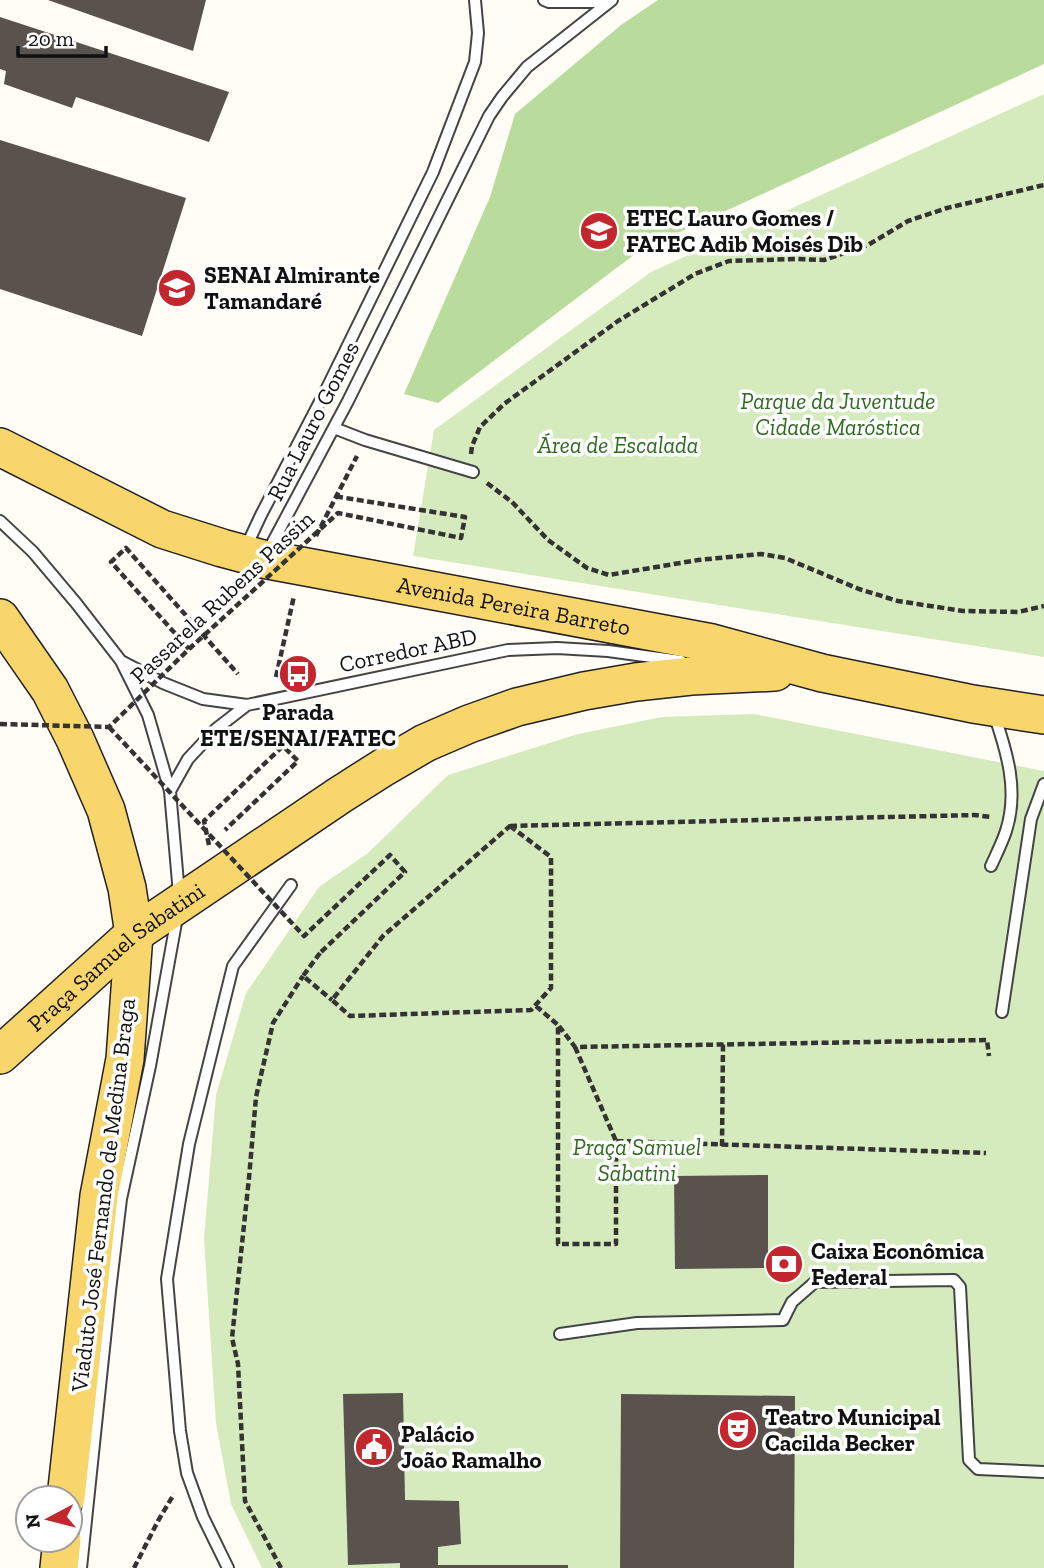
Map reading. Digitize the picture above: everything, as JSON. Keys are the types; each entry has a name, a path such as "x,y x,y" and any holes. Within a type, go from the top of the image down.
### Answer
{"main road":[{"name":"Avenida Pereira Barreto","path":"0,447 162,528 253,556 712,643 822,673 1044,715"},
{"path":"0,618 50,690 106,810 127,888 134,934"},
{"name":"Praça Samuel Sabatini","path":"0,1055 134,934 384,767 425,743 517,707 584,691 691,676 755,672 822,673"},
{"name":"Viaduto José Fernando de Medina Braga","path":"68,1484 99,1196 138,1063 134,934"}],"lane":[{"name":"Rua Lauro Gomes","path":"253,556 261,515 433,172 475,62 478,33 475,0"},
{"path":"544,0 611,1"},
{"name":"Rua Lauro Gomes","path":"253,556 334,428 489,116 527,67 611,1"},
{"path":"334,428 473,472"},
{"name":"Corredor ABD","path":"0,521 33,552 121,662 148,715 170,791 180,905 138,1063 80,1568"},
{"name":"Corredor ABD","path":"121,662 203,699 247,705 508,650 595,650 688,662"},
{"path":"701,664 755,672"},
{"path":"170,791 188,759 216,729 247,705"},
{"path":"990,866 1006,832 1012,801 1011,771 991,707"},
{"path":"1002,1012 1031,819 1044,783"},
{"path":"228,1568 203,1517 187,1473 180,1431 167,1279 189,1144 233,966 291,885"},
{"path":"560,1334 637,1323 783,1320 792,1302 815,1282 954,1280 960,1287 969,1460 978,1469 1044,1472"}],"path":[{"path":"1044,186 947,208 908,221 868,245 824,260 729,261 695,274 618,321 504,404 480,427 470,458 473,472 512,502 548,540 587,568 609,575 698,560 761,554 785,558 859,589 898,601 963,611 1018,612 1044,606"},
{"name":"Passarela Rubens Passin","path":"109,727 189,649 338,513 461,538 465,517 333,496"},
{"path":"189,649 111,562 126,548 238,674"},
{"path":"0,724 109,727 304,936 390,855 405,872 320,953 303,976 273,1023 256,1097 232,1338 238,1364 245,1501 282,1568"},
{"path":"204,821 283,746 298,761 215,840"},
{"path":"332,1000 383,936 510,826 974,815 1009,818"},
{"path":"303,976 350,1016 531,1010 551,988 551,857 510,826"},
{"path":"536,1006 558,1025 575,1047 616,1141 616,1244 558,1244 558,1025"},
{"path":"575,1047 987,1040 989,1056"},
{"path":"722,1146 723,1044"},
{"path":"616,1141 986,1153"},
{"path":"134,1568 187,1473"}],"green space":[{"name":"ETEC Lauro Gomes / FATEC Adib Moisés Dib","path":"658,0 1044,0 1044,64 639,251 438,403 404,394 490,197 515,114 621,25"},
{"name":"Parque da Juventude Cidade Maróstica","path":"1044,94 1044,657 413,556 434,430 651,272"},
{"name":"Praça Samuel Sabatini","path":"754,714 1044,771 1044,1568 262,1568 231,1504 216,1423 204,1239 216,1095 246,993 319,887 368,853 448,775 578,734 662,717"}],"building":[{"path":"48,0 206,0 193,51"},
{"path":"0,17 229,92 209,142 76,97 72,108 4,84 6,71 0,69"},
{"path":"0,140 186,198 142,336 0,289"},
{"path":"768,1175 768,1268 675,1269 674,1176"},
{"name":"Palácio João Ramalho","path":"403,1393 405,1500 459,1501 461,1544 438,1547 438,1565 568,1565 568,1568 400,1568 400,1563 348,1565 343,1394"},
{"path":"621,1394 795,1396 794,1568 620,1568"}],"place":[{"name":"ETEC Lauro Gomes / FATEC Adib Moisés Dib","path":"599,231"},
{"name":"SENAI Almirante Tamandaré","path":"177,288"},
{"name":"Parada ETE/SENAI/FATEC","path":"298,674"},
{"name":"Caixa Econômica Federal","path":"784,1264"},
{"name":"Teatro Municipal Cacilda Becker","path":"738,1430"},
{"name":"Palácio João Ramalho","path":"374,1447"}],"park label":[{"name":"Área de Escalada","path":"618,445"}]}
